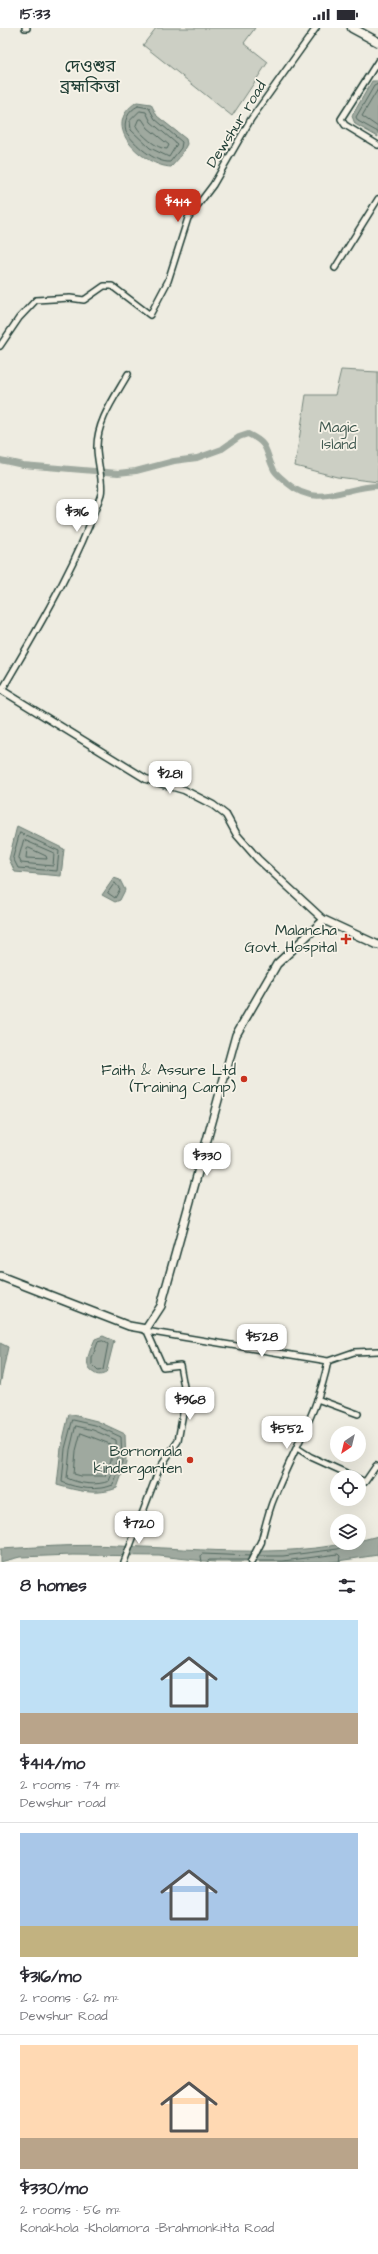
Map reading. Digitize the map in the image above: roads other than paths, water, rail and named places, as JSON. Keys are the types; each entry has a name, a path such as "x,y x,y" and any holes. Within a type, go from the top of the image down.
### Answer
{"main road":[{"path":"352,28 378,42"},
{"path":"0,1276 129,1326 146,1330 161,1306 236,1035 277,964 324,920 378,945"}],"street":[{"name":"Dewshur road","path":"0,346 19,318 36,300 70,298 84,300 104,286 112,286 150,315 168,281 188,218 213,185 251,120 316,28"},
{"path":"378,60 341,118 345,125 378,145"},
{"path":"335,268 378,199"},
{"path":"128,374 104,414 97,448 102,492 82,545 39,627 1,689 146,779 184,790 213,805 226,815 237,835 258,859 324,920"},
{"path":"146,1330 328,1361 354,1352 378,1351"},
{"path":"124,1562 159,1469 178,1441 183,1413 184,1386 180,1365 163,1367 146,1330"},
{"path":"252,1562 261,1542 274,1498 318,1399 328,1361"},
{"path":"318,1399 358,1414"},
{"path":"297,1448 311,1457 340,1470"},
{"path":"366,1481 376,1466 378,1467"}],"water":[{"path":"372,81 378,81 378,137 355,124 352,116"},
{"path":"137,102 151,104 157,116 186,139 187,144 180,157 171,167 160,165 149,160 129,143 124,133 122,122 126,112"},
{"path":"17,826 64,849 61,876 15,872 9,859"},
{"path":"114,878 120,880 125,890 120,900 115,902 102,895"},
{"path":"103,1336 114,1341 106,1373 98,1375 90,1370 88,1366 88,1357 95,1339"},
{"path":"0,1343 8,1347 0,1385"},
{"path":"69,1414 97,1421 125,1434 126,1463 117,1488 102,1492 87,1492 57,1485 61,1448"},
{"path":"378,1536 378,1555 331,1562 215,1562 159,1556 73,1555 20,1557 0,1562 0,1549 89,1545 282,1551 330,1546 330,1550 366,1550 366,1539"}],"waterway":[{"path":"0,460 23,465 118,473 136,471 174,461 197,458 222,449 239,437 248,434 264,445 274,470 287,483 298,491 310,495 321,496 378,486"}],"place":[{"name":"Malancha Govt. Hospital","path":"346,939"},
{"name":"Faith & Assure Ltd (Training Camp)","path":"244,1079"},
{"name":"Bornomala kindergarten","path":"190,1460"}],"district":[{"name":"দেওশুর ব্রহ্মকিত্তা","path":"90,76"}],"park label":[{"name":"Magic Island","path":"339,436"}]}
